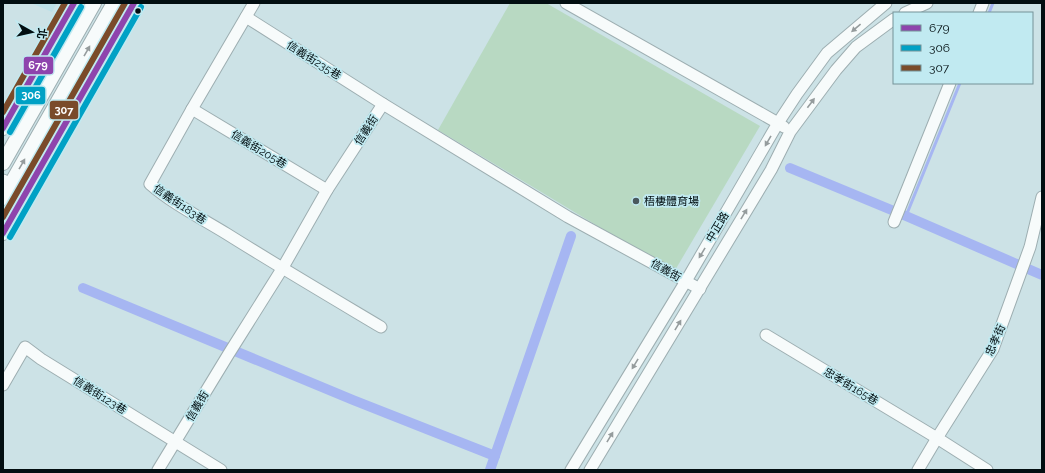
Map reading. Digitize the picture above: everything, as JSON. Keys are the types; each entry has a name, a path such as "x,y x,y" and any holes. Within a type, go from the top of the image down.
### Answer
{"main road":[{"path":"3,128 74,3"},
{"path":"3,163 94,3"},
{"path":"3,198 7,182 114,3"},
{"path":"3,233 134,3"}],"street":[{"path":"192,109 254,3"},
{"path":"566,3 778,123 790,132"},
{"name":"中正路","path":"571,470 686,281 778,123 797,94 827,53 886,3"},
{"path":"890,3 894,12"},
{"path":"907,12 927,3"},
{"name":"信義街235巷","path":"246,17 383,104"},
{"name":"中正路","path":"590,470 771,170 790,132 836,70 856,47 893,20"},
{"path":"894,222 950,84"},
{"name":"信義街","path":"158,470 282,269 326,190 383,104 568,217 700,289"},
{"name":"信義街205巷","path":"192,109 326,190"},
{"name":"信義街183巷","path":"192,109 150,184 161,193 282,269"},
{"path":"7,182 26,192"},
{"name":"忠孝街","path":"918,470 993,349 1030,247 1042,197"},
{"path":"282,269 381,327"},
{"name":"忠孝街165巷","path":"766,335 937,438 987,470"},
{"name":"信義街123巷","path":"3,385 25,347 41,359 221,470"}],"shaded area":[{"path":"31,3 57,3 52,12"}],"green space":[{"name":"梧棲體育場","path":"510,3 546,3 760,126 674,272 438,130"}],"waterway":[{"path":"989,12 993,3"},
{"path":"906,216 960,84"},
{"path":"790,168 1042,275"},
{"path":"490,470 571,236"},
{"path":"83,288 353,400 495,456"}],"transit line":[{"name":"307","path":"3,112 65,3"},
{"name":"679","path":"3,128 74,3"},
{"name":"307","path":"3,217 125,3"},
{"name":"679","path":"3,233 134,3"},
{"name":"306","path":"10,132 81,7"},
{"name":"306","path":"10,237 141,7"}],"place":[{"name":"梧棲體育場","path":"636,201"}]}
